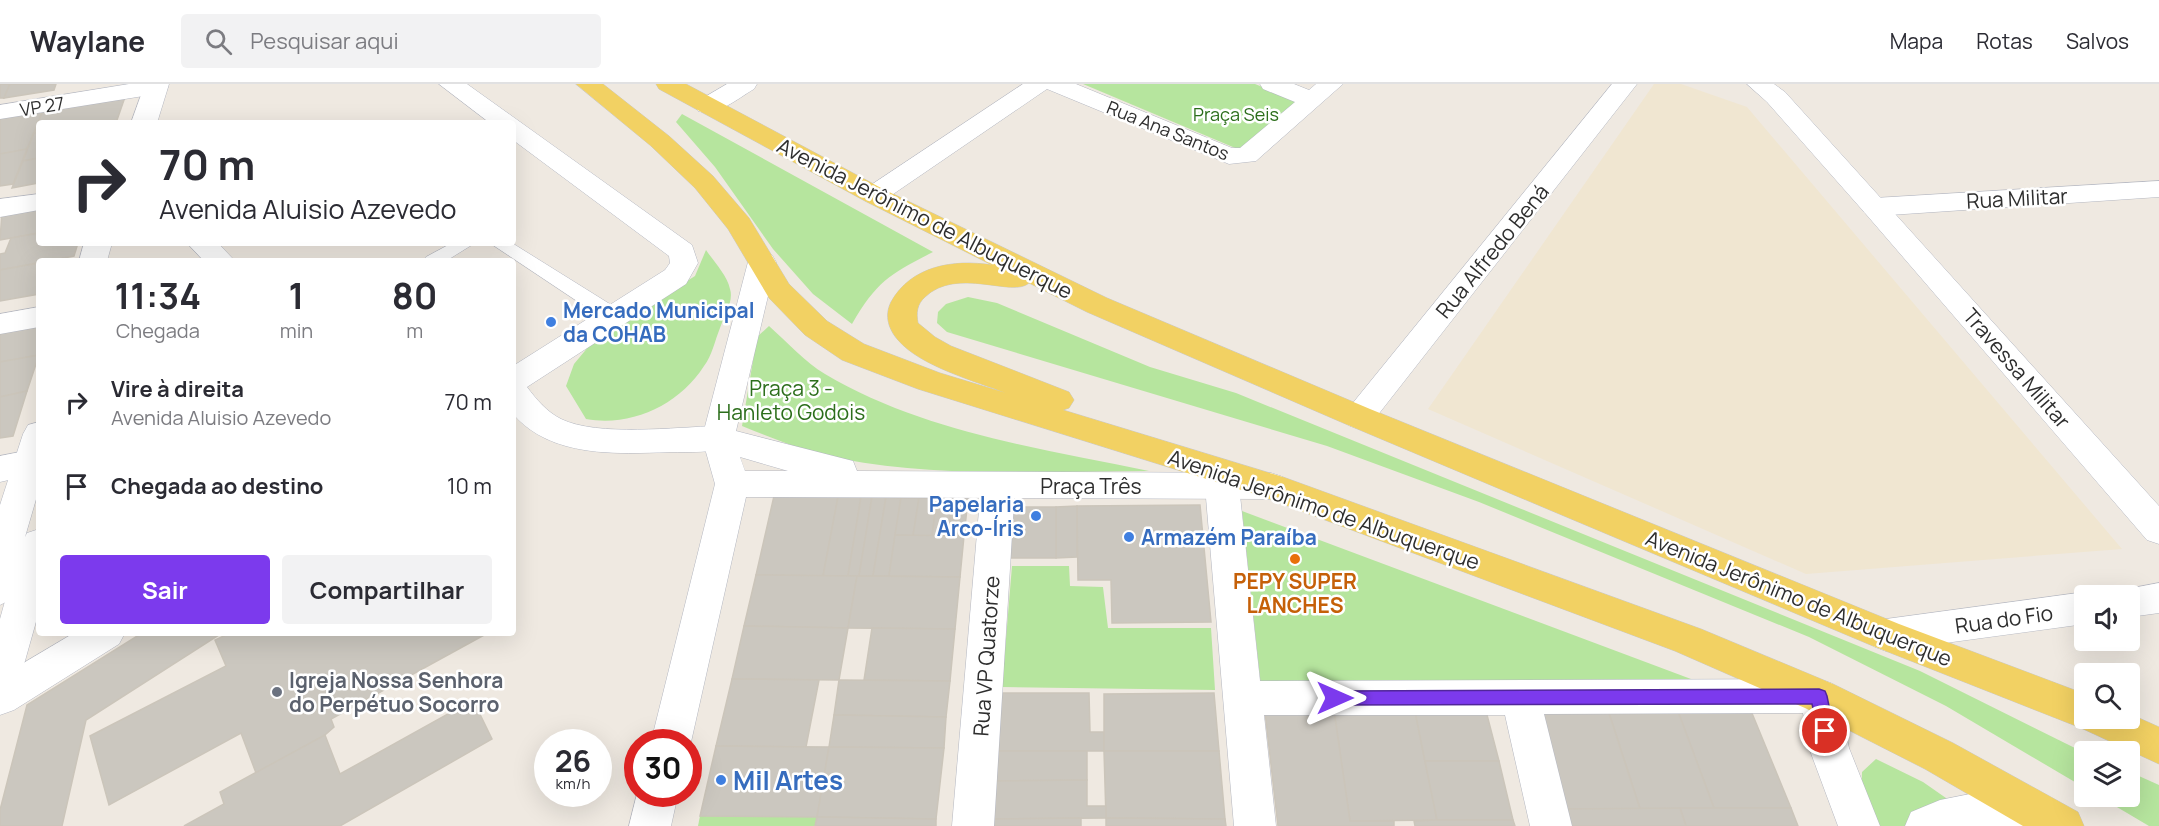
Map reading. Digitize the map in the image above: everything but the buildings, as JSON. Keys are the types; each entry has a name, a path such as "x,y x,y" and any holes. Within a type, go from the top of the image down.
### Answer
{"main road":[{"name":"Avenida Jerônimo de Albuquerque","path":"588,84 660,141 704,182 739,224 779,291 802,316 834,341 872,362 1271,486 1688,640 1819,696 1939,756 2059,824"},
{"name":"Avenida Jerônimo de Albuquerque","path":"668,84 874,195 1097,305 1359,417 1886,635 2074,708"},
{"path":"1097,305 995,273 966,273 936,278 922,284 909,295 902,310 902,318 909,334 940,353 1271,486"},
{"name":"Avenida Jerônimo de Albuquerque","path":"2121,729 2159,746"},
{"path":"2130,729 2159,740"}],"street":[{"path":"451,84 502,120"},
{"path":"707,106 745,84"},
{"path":"874,195 1039,84"},
{"name":"Rua Ana Santos","path":"1055,84 1228,156 1238,158 1247,155 1321,92"},
{"path":"1272,84 1321,92"},
{"name":"Rua Alfredo Bená","path":"1359,417 1624,84"},
{"name":"Travessa Militar","path":"1758,84 1776,97 1875,207 2159,530"},
{"path":"145,120 156,86"},
{"name":"VP 27","path":"0,112 156,86"},
{"path":"516,130 682,252 684,263 676,277 516,379"},
{"name":"Rua Militar","path":"1875,207 2159,189"},
{"path":"0,208 36,202"},
{"path":"204,246 218,258"},
{"path":"674,729 732,484 718,438 762,262"},
{"path":"0,324 36,318"},
{"path":"516,396 531,416 551,429 576,436 646,440 718,438 773,455 831,468 908,479 998,487"},
{"path":"0,688 8,630 27,560 27,463"},
{"name":"Praça Três","path":"732,484 998,487 1271,486"},
{"path":"1222,486 1255,826"},
{"name":"Rua VP Quatorze","path":"973,826 998,487"},
{"path":"0,590 27,560"},
{"path":"2140,601 2159,598"},
{"name":"Rua do Fio","path":"1886,635 2074,609"},
{"path":"0,698 101,636"},
{"path":"1243,698 1819,696 1829,748 1859,826"},
{"path":"1520,697 1551,826"},
{"path":"650,826 655,807"},
{"path":"1926,826 1936,820 1966,815 2003,815 2059,824"}],"lane":[{"path":"438,258 460,246"},
{"path":"504,246 614,316"}],"shaded area":[{"path":"1654,84 1681,84 1747,107 2122,549 1806,574 1428,409"}],"green space":[{"name":"Praça Seis","path":"1083,84 1255,84 1305,104 1240,150"},
{"path":"682,114 933,252 895,273 877,288 852,324 813,294 773,249 715,167 676,122"},
{"path":"706,250 726,279 731,294 728,309 707,362 694,380 681,392 653,410 620,420 586,419 566,386 574,364 594,340 695,276"},
{"path":"968,297 997,303 1150,367 1236,393 1920,671 2074,748 2074,782 1946,706 1809,637 1479,502 1327,446 947,332 937,323 938,312 946,304"},
{"name":"Praça 3 - Hanleto Godois","path":"769,326 803,358 825,374 863,394 902,410 982,436 1149,471 995,472 918,469 829,456 779,441 742,426 757,337"},
{"path":"1242,511 1707,685 1261,687"},
{"path":"1012,566 1069,566 1070,586 1103,587 1108,628 1211,628 1215,690 1002,687"},
{"path":"1876,759 1923,782 1956,805 1909,821 1905,826 1870,826 1861,803 1862,772"},
{"path":"2140,776 2159,785 2159,826 2149,826 2117,807 2140,807"},
{"path":"700,816 817,817 815,826 698,826"}],"place":[{"name":"Mercado Municipal da COHAB","path":"551,322"},
{"name":"Papelaria Arco-Íris","path":"1036,516"},
{"name":"Armazém Paraíba","path":"1129,537"},
{"name":"PEPY SUPER LANCHES","path":"1295,559"},
{"name":"Igreja Nossa Senhora do Perpétuo Socorro","path":"277,692"},
{"name":"Mil Artes","path":"721,780"}],"route":[{"path":"1335,698 1819,696 1825,731"}]}
